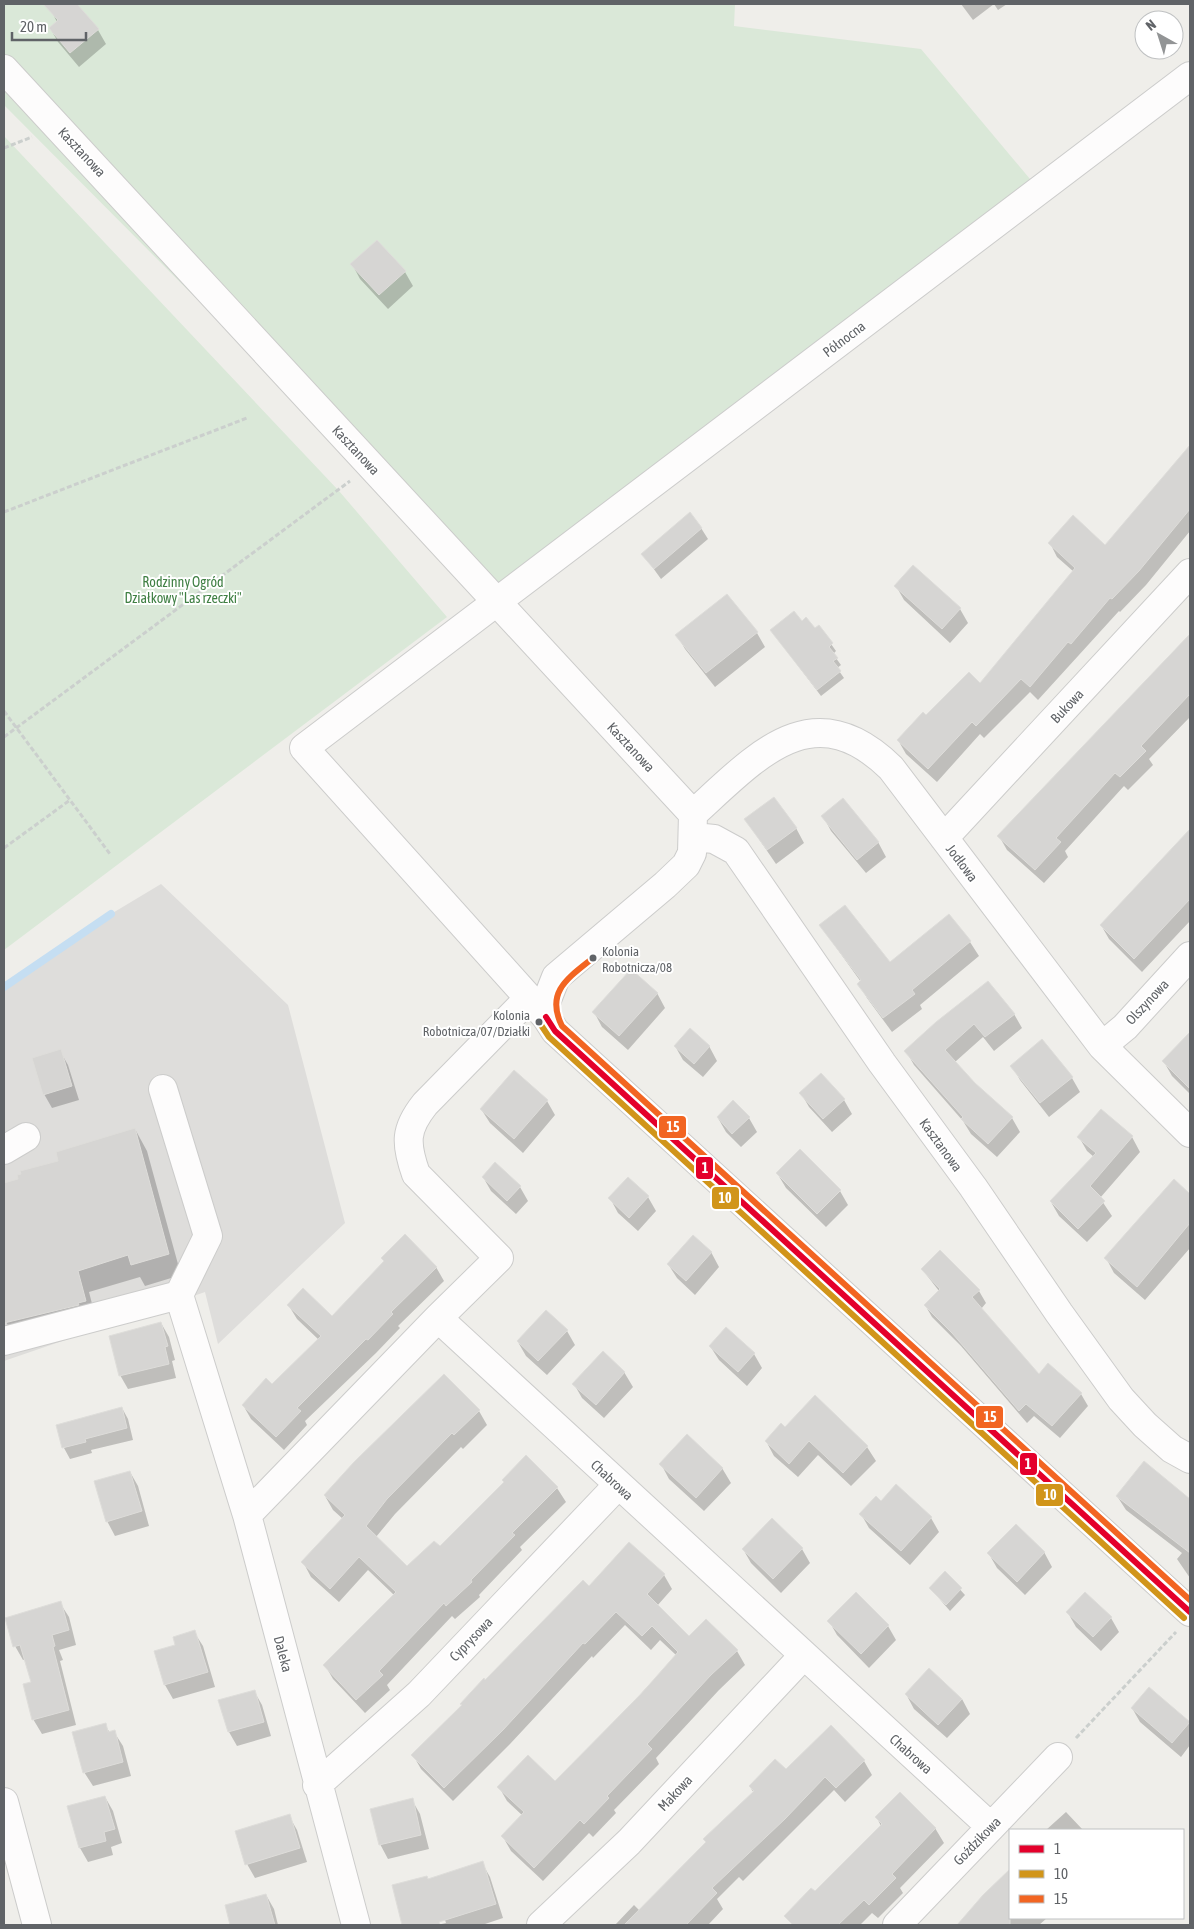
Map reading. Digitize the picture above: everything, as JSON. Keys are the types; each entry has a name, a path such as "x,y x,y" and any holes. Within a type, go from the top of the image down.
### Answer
{"street":[{"name":"Kasztanowa","path":"4,69 498,602 693,826 736,851 882,1063 973,1187 1058,1313 1121,1399 1145,1426 1172,1449 1190,1458"},
{"name":"Północna","path":"538,1007 304,748 1190,76"},
{"name":"Bukowa","path":"944,838 1190,573"},
{"name":"Jodłowa","path":"693,826 723,787 778,744 800,734 822,732 844,736 874,751 891,768 1102,1046 1190,1133"},
{"path":"246,1515 499,1258 416,1174 409,1156 407,1137 412,1119 425,1104 538,1007 545,1005 556,978 665,885 686,864 692,853 693,826"},
{"name":"Olszynowa","path":"1102,1046 1125,1026 1190,956"},
{"path":"538,1007 555,1031 1186,1619"},
{"path":"4,1341 179,1295 208,1236 163,1089"},
{"name":"Daleka","path":"179,1295 246,1515 356,1925"},
{"name":"Chabrowa","path":"438,1318 991,1827"},
{"name":"Cyprysowa","path":"317,1785 418,1694 618,1485"},
{"name":"Makowa","path":"541,1925 629,1842 804,1655"},
{"name":"Goździkowa","path":"897,1925 1058,1757"},
{"path":"4,1802 37,1925"}],"path":[{"path":"4,512 246,418"},
{"path":"4,737 339,491 370,465"},
{"path":"4,711 110,854"},
{"path":"4,848 70,800"},
{"path":"1058,1757 1186,1619"}],"shaded area":[{"path":"161,884 288,1005 345,1223 218,1344 205,1292 4,1361 4,989 111,914"}],"green space":[{"path":"4,4 735,4 734,26 921,49 1040,191 498,602 4,105"},
{"name":"Rodzinny Ogród Działkowy \"Las rzeczki\"","path":"4,136 339,491 447,617 4,950"}],"building":[{"path":"43,4 77,4 99,29 70,53 49,28 58,20"},
{"path":"377,240 406,271 379,295 350,264"},
{"path":"1190,445 1190,509 1139,571 1112,599 1110,598 1071,644 1068,642 1030,687 1021,679 976,726 972,722 928,769 897,740 923,712 926,715 969,672 980,683 1075,568 1048,543 1073,515 1105,545"},
{"path":"690,512 702,528 654,569 641,554"},
{"path":"913,565 961,608 942,629 894,586"},
{"path":"727,594 758,632 706,673 675,635"},
{"path":"794,611 802,621 806,617 815,628 819,625 833,643 829,647 838,658 833,661 841,671 817,690 770,630"},
{"path":"1190,634 1190,694 1141,746 1146,751 1120,777 1115,773 1056,838 1061,842 1035,870 997,836"},
{"path":"774,797 797,828 767,850 744,819"},
{"path":"843,798 879,842 857,860 821,816"},
{"path":"1190,829 1190,899 1134,959 1100,925"},
{"path":"845,905 890,962 949,914 971,941 912,990 915,994 883,1018 857,984 861,980 819,925"},
{"path":"631,969 658,993 619,1036 592,1012"},
{"path":"988,981 1015,1014 985,1037 974,1024 945,1050 975,1083 1013,1117 988,1144 961,1119 963,1117 904,1051 936,1022"},
{"path":"690,1028 710,1046 694,1064 674,1046"},
{"path":"1190,1032 1190,1089 1162,1061"},
{"path":"1042,1039 1073,1077 1040,1103 1010,1066"},
{"path":"61,1049 72,1086 43,1095 32,1058"},
{"path":"514,1070 548,1100 514,1139 480,1109"},
{"path":"821,1073 845,1099 823,1119 799,1093"},
{"path":"733,1100 750,1117 732,1134 717,1117"},
{"path":"1101,1109 1133,1136 1090,1186 1105,1201 1078,1229 1050,1201 1096,1153 1077,1137"},
{"path":"135,1128 169,1254 131,1265 128,1255 78,1271 86,1301 78,1303 79,1305 4,1323 4,1183 18,1179 17,1175 21,1174 20,1171 58,1161 56,1152"},
{"path":"800,1149 841,1190 817,1214 776,1173"},
{"path":"495,1162 521,1186 507,1201 482,1177"},
{"path":"628,1177 649,1196 629,1218 608,1198"},
{"path":"1174,1179 1190,1194 1190,1223 1137,1287 1104,1258"},
{"path":"405,1234 437,1267 391,1312 393,1314 368,1340 366,1339 297,1408 301,1411 276,1437 242,1405 266,1378 272,1384 321,1336 287,1305 303,1288 332,1316 384,1261 381,1258"},
{"path":"693,1235 712,1252 686,1281 667,1264"},
{"path":"940,1250 980,1290 972,1297 1039,1374 1048,1363 1082,1393 1052,1426 1026,1404 1019,1411 952,1333 924,1305 940,1289 921,1269"},
{"path":"546,1310 568,1330 538,1361 517,1341"},
{"path":"161,1322 168,1346 165,1347 169,1364 119,1376 109,1336"},
{"path":"726,1327 755,1353 738,1372 709,1346"},
{"path":"603,1351 625,1372 596,1405 572,1384"},
{"path":"444,1374 480,1410 454,1435 452,1433 387,1499 366,1526 407,1566 434,1541 440,1546 504,1482 502,1480 526,1455 558,1487 512,1533 515,1535 471,1580 472,1582 446,1606 444,1603 379,1671 383,1675 356,1700 323,1665 396,1592 359,1557 330,1589 301,1562 345,1515 324,1495 354,1462"},
{"path":"815,1395 868,1446 843,1473 809,1441 789,1464 765,1441 781,1423 785,1427"},
{"path":"122,1407 127,1428 85,1439 86,1442 62,1448 56,1425"},
{"path":"687,1434 723,1468 696,1498 659,1464"},
{"path":"1144,1461 1190,1499 1190,1553 1116,1496"},
{"path":"130,1471 142,1511 106,1522 94,1481"},
{"path":"896,1484 932,1517 901,1551 859,1514 876,1496 881,1501"},
{"path":"772,1518 803,1548 773,1579 742,1549"},
{"path":"1016,1524 1045,1552 1017,1582 987,1553"},
{"path":"629,1542 665,1574 647,1594 689,1636 706,1619 738,1650 711,1675 647,1744 652,1749 607,1796 609,1798 584,1824 580,1820 534,1868 501,1836 524,1812 497,1787 528,1755 555,1781 641,1694 678,1652 652,1626 642,1636 616,1612 585,1644 583,1643 503,1730 444,1788 411,1755 462,1705 460,1704 484,1678 485,1680 583,1580 589,1586"},
{"path":"945,1571 962,1588 946,1605 929,1588"},
{"path":"856,1592 889,1625 861,1654 827,1621"},
{"path":"1085,1592 1112,1617 1093,1637 1066,1612"},
{"path":"61,1601 69,1630 52,1635 55,1646 53,1647 69,1710 32,1720 23,1684 31,1682 20,1645 13,1647 5,1618"},
{"path":"195,1630 208,1672 164,1685 154,1651 175,1645 173,1637"},
{"path":"929,1668 962,1699 938,1725 905,1694"},
{"path":"1149,1687 1190,1722 1172,1743 1131,1708"},
{"path":"255,1690 264,1722 228,1732 218,1700"},
{"path":"106,1723 108,1732 115,1730 123,1762 83,1773 72,1732"},
{"path":"831,1725 865,1760 836,1788 825,1777 785,1819 712,1888 717,1893 686,1925 624,1925 706,1842 703,1839 754,1791 749,1786 775,1759 786,1769"},
{"path":"900,1792 936,1828 892,1874 896,1878 869,1905 864,1900 838,1925 793,1925 784,1916 811,1888 815,1891 882,1824 875,1817"},
{"path":"105,1796 115,1829 104,1832 106,1841 79,1848 67,1806"},
{"path":"413,1798 421,1835 379,1845 370,1809"},
{"path":"290,1814 300,1848 245,1865 235,1831"},
{"path":"483,1861 496,1904 439,1922 440,1925 402,1925 392,1885 427,1876 428,1879"},
{"path":"1009,1870 1010,1925 957,1925 983,1895"},
{"path":"266,1894 275,1925 230,1925 225,1905"}],"waterway":[{"path":"4,987 111,914"}],"transit line":[{"name":"15","path":"593,958 568,979 558,995 556,1004 557,1014 562,1026 1190,1600"},
{"name":"1","path":"546,1017 555,1031 1190,1612"},
{"name":"10","path":"539,1022 549,1037 1184,1618"}],"place":[{"name":"Kolonia Robotnicza/08","path":"593,958"},
{"name":"Kolonia Robotnicza/07/Działki","path":"539,1022"}]}
